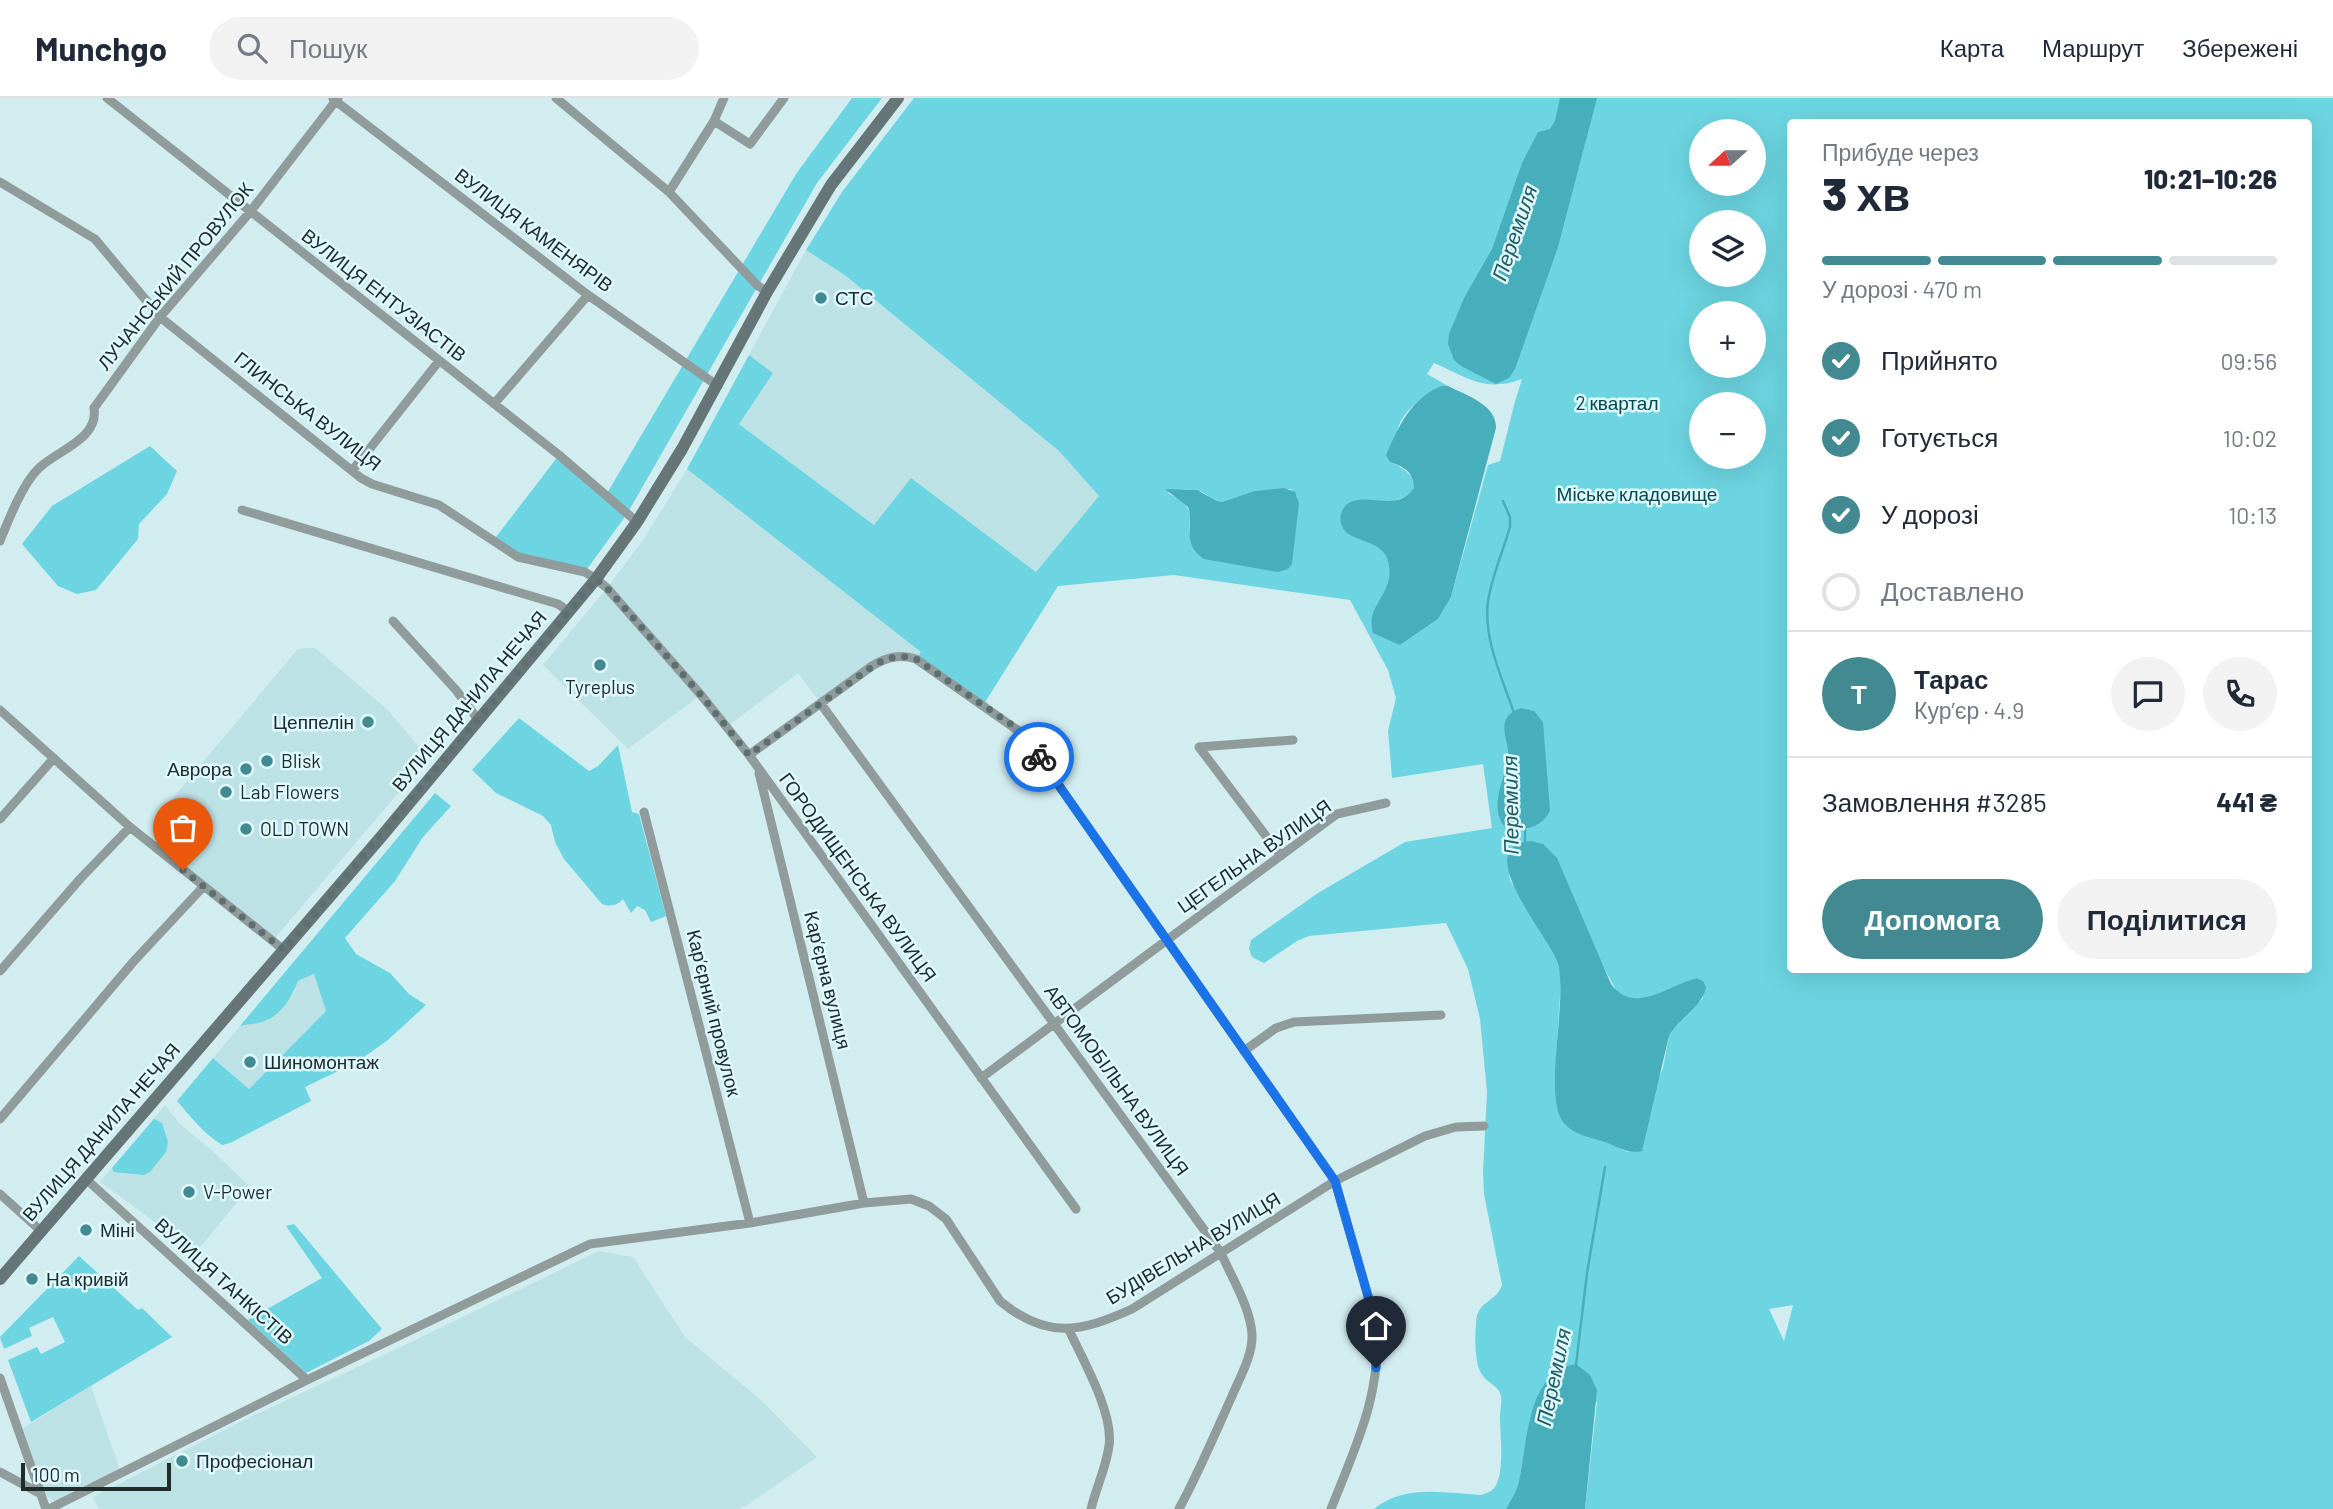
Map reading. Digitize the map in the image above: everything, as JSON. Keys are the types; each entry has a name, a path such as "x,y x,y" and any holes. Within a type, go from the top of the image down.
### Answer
{"main road":[{"name":"ВУЛИЦЯ ДАНИЛА НЕЧАЯ","path":"0,1279 479,721 596,579 637,522 718,386 767,292 831,185 898,98"}],"street":[{"name":"ВУЛИЦЯ ЕНТУЗІАСТІВ","path":"107,98 559,455 637,522"},
{"path":"669,192 714,121 724,98"},
{"path":"714,121 750,144 783,98"},
{"name":"ЛУЧАНСЬКИЙ ПРОВУЛОК","path":"0,541 25,487 37,470 92,428 96,418 94,408 160,317 250,212 335,99"},
{"name":"ВУЛИЦЯ КАМЕНЯРІВ","path":"335,99 588,295 718,386"},
{"path":"560,100 669,192 757,285 767,292"},
{"name":"ГЛИНСЬКА ВУЛИЦЯ","path":"0,182 95,239 160,317 352,471 372,484 439,505 518,557 585,572 596,579"},
{"path":"494,404 588,295"},
{"path":"352,471 439,360"},
{"path":"242,510 558,604 569,612"},
{"name":"ГОРОДИЩЕНСЬКА ВУЛИЦЯ","path":"596,579 607,588 701,695 749,755 1076,1209"},
{"path":"393,621 439,670 479,721"},
{"path":"749,755 879,662 901,656 916,659 984,704 1023,734 1335,1181 1376,1324 1377,1347 1370,1407 1331,1509"},
{"name":"АВТОМОБІЛЬНА ВУЛИЦЯ","path":"821,704 1221,1253 1248,1317 1251,1346 1199,1472 1179,1509"},
{"path":"0,710 130,827 284,950"},
{"path":"1281,856 1199,747 1293,740"},
{"path":"0,819 54,758"},
{"name":"Карʼєрна вулиця","path":"757,766 864,1203"},
{"name":"ЦЕГЕЛЬНА ВУЛИЦЯ","path":"981,1078 1337,814 1386,803"},
{"name":"Карʼєрний провулок","path":"643,812 750,1223"},
{"path":"0,971 80,879 130,827"},
{"path":"0,1119 134,961 203,887"},
{"path":"1244,1051 1276,1028 1294,1022 1440,1015"},
{"name":"БУДІВЕЛЬНА ВУЛИЦЯ","path":"48,1509 307,1380 590,1244 750,1223 864,1203 911,1199 929,1206 946,1219 1000,1301 1033,1321 1069,1330 1107,1320 1132,1309 1335,1181 1426,1136 1456,1127 1485,1126"},
{"name":"ВУЛИЦЯ ТАНКІСТІВ","path":"86,1180 307,1380"},
{"path":"0,1194 41,1231"},
{"path":"1069,1330 1107,1415 1110,1432 1109,1448 1091,1509"},
{"path":"0,1377 2,1391 48,1509"},
{"path":"0,1472 40,1493"}],"shaded area":[{"path":"806,250 846,276 1059,451 1099,496 1036,572 912,479 874,525 738,423 773,373 749,355"},
{"path":"687,469 922,652 916,659 893,657 821,704 798,673 727,727 701,695 628,749 543,665 643,540"},
{"path":"315,648 387,709 428,758 275,938 164,850 154,830 157,817 297,650"},
{"path":"315,974 326,1011 249,1089 213,1058 240,1026 266,1021 275,1015 294,993 298,981"},
{"path":"165,1105 179,1123 250,1187 196,1252 100,1182"},
{"path":"599,1251 633,1257 685,1337 761,1400 817,1457 738,1509 99,1509 93,1497 246,1419"},
{"path":"91,1386 120,1470 59,1501 53,1501 45,1494 23,1428"}],"green space":[{"path":"852,98 882,98 817,183 627,514 585,572 527,560 493,541 559,455 606,495 796,174"},
{"path":"914,98 2333,98 2333,1509 1585,1509 1597,1402 1544,1384 1530,1418 1518,1488 1506,1509 1374,1509 1386,1501 1412,1493 1481,1495 1495,1487 1500,1472 1501,1396 1498,1389 1485,1379 1480,1371 1475,1343 1477,1316 1502,1285 1484,1194 1487,1092 1480,1019 1468,969 1446,923 1309,936 1264,963 1252,957 1249,949 1251,940 1318,893 1405,842 1492,828 1483,764 1392,778 1388,731 1396,698 1388,670 1350,600 1174,575 1058,586 984,704 916,659 921,652 687,469 749,355 773,373 739,424 874,525 911,478 1036,572 1099,496 1059,451 846,276 806,250 842,192","holes":["1434,363 1486,384 1509,383 1522,379 1500,461 1488,465 1451,597 1438,619 1400,645 1376,606 1389,581 1387,558 1376,545 1353,536 1342,526 1356,500 1391,501 1412,491 1414,481 1410,475 1390,462 1403,417 1420,399 1434,390 1448,386 1427,374","1291,489 1297,497 1193,547 1189,510 1168,493 1194,490 1222,502 1254,491","1521,842 1537,842 1617,992 1626,997 1644,998 1663,993 1690,980 1697,978 1703,981 1703,998 1672,1029 1663,1068 1628,1152 1609,1143 1556,1060 1561,979 1556,955 1510,880 1508,860","1793,1305 1784,1341 1769,1309"]},
{"path":"150,446 177,471 167,494 139,524 138,539 96,590 77,594 58,586 22,544 52,506"},
{"path":"519,718 589,771 598,766 618,745 632,812 639,814 666,916 651,922 645,910 637,906 631,913 623,899 613,905 602,904 564,859 555,842 551,825 543,816 496,793 472,770"},
{"path":"435,793 451,806 423,837 395,881 345,938 356,954 390,973 409,994 426,1005 388,1040 357,1062 305,1087 311,1101 230,1143 222,1145 215,1141 177,1101 213,1058 249,1089 326,1011 314,974 298,981 286,1004 272,1017 240,1026"},
{"path":"154,1119 162,1123 168,1142 166,1152 150,1172 144,1175 114,1172 112,1168"},
{"path":"294,1224 382,1329 369,1341 306,1373 248,1320 322,1278 286,1226"},
{"path":"79,1256 138,1310 142,1308 172,1337 31,1422 8,1360 37,1347 41,1354 65,1342 53,1317 29,1328 32,1336 4,1349 0,1337"}],"water":[{"path":"1560,98 1597,98 1558,247 1515,369 1509,378 1496,384 1454,360 1448,344 1449,334 1464,298 1492,249 1522,163 1538,132 1550,129 1555,121"},
{"path":"1442,386 1463,393 1486,407 1495,420 1496,428 1451,597 1438,619 1400,645 1373,633 1373,615 1389,577 1387,559 1380,549 1345,531 1341,517 1344,507 1353,501 1393,501 1408,495 1414,488 1410,474 1390,462 1386,455 1407,414 1422,398"},
{"path":"1284,488 1295,492 1299,503 1292,564 1288,569 1278,572 1204,559 1192,547 1190,541 1188,507 1165,489 1197,490 1222,502 1254,491"},
{"path":"1520,708 1534,711 1543,722 1550,811 1536,825 1516,829 1503,825 1499,816 1498,799 1508,755 1505,722 1509,715"},
{"path":"1531,841 1543,844 1557,858 1611,984 1620,993 1630,998 1652,996 1697,978 1703,981 1706,987 1700,1001 1669,1036 1642,1151 1627,1151 1576,1132 1564,1123 1558,1110 1555,1072 1560,1002 1558,964 1518,895 1507,859 1514,847"},
{"path":"1576,1364 1590,1375 1597,1390 1585,1509 1506,1509 1518,1485 1527,1432 1538,1396 1547,1381 1559,1370"}],"waterway":[{"name":"Перемиля","path":"1503,501 1510,517 1510,527 1492,582 1487,615 1495,658 1514,713"},
{"name":"Перемиля","path":"1525,825 1525,843"},
{"name":"Перемиля","path":"1576,1365 1587,1273 1605,1167"}],"way so far":[{"path":"183,870 284,950 596,579 607,588 701,695 749,755 873,666 885,659 901,656 916,659 984,704 1023,734 1039,757"}],"place":[{"name":"СТС","path":"821,298"},
{"name":"Tyreplus","path":"600,665"},
{"name":"Цеппелін","path":"368,722"},
{"name":"Blisk","path":"267,761"},
{"name":"Аврора","path":"246,769"},
{"name":"Lab Flowers","path":"226,792"},
{"name":"OLD TOWN","path":"246,829"},
{"name":"Шиномонтаж","path":"250,1062"},
{"name":"V-Power","path":"189,1192"},
{"name":"Міні","path":"86,1230"},
{"name":"На кривій","path":"32,1279"},
{"name":"Професіонал","path":"182,1461"}],"route":[{"path":"1039,757 1335,1181 1376,1324 1376,1368"}],"park label":[{"name":"2 квартал","path":"1617,403"},
{"name":"Міське кладовище","path":"1637,494"}]}
